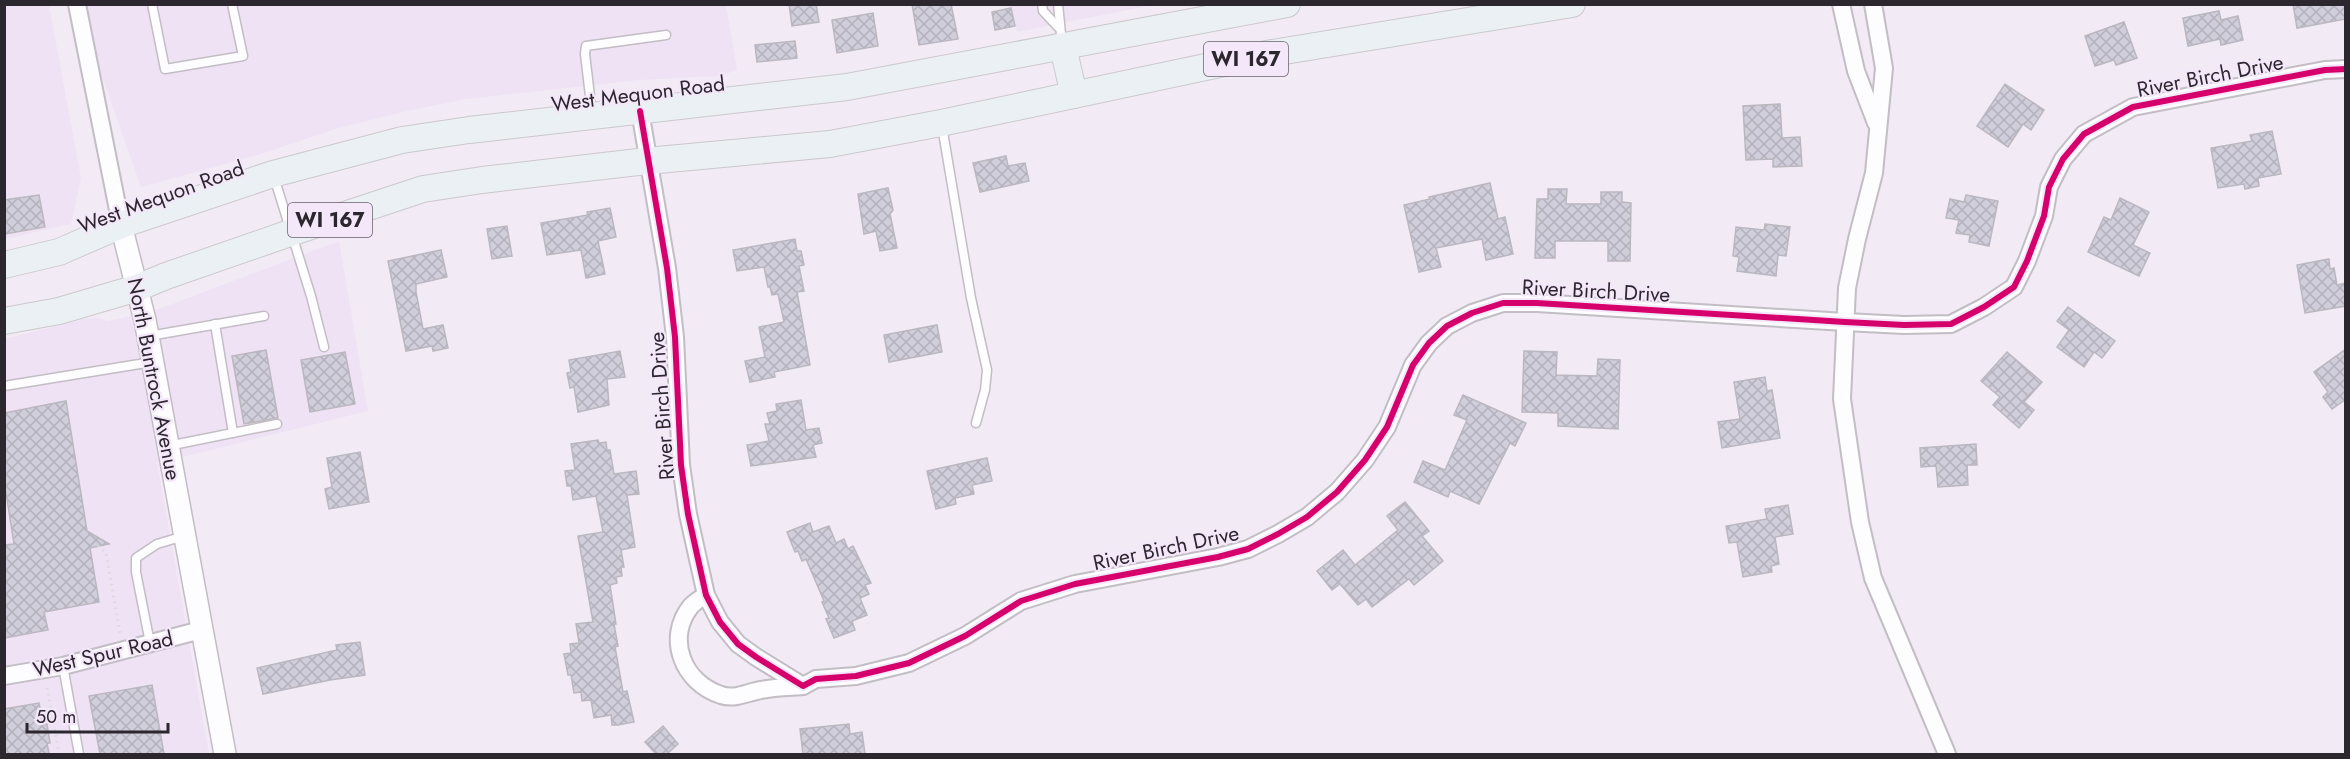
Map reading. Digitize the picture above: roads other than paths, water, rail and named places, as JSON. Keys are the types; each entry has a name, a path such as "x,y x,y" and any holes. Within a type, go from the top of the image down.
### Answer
{"main road":[{"name":"West Mequon Road","path":"4,265 59,252 120,225 273,174 402,140 469,130 847,87 1061,38 1287,4"},
{"name":"WI 167","path":"4,321 59,311 137,288 290,233 423,189 648,161 830,144 941,123 1272,53 1541,7 1572,4"},
{"path":"1061,38 1074,95"}],"street":[{"path":"1841,4 1856,71 1877,127"},
{"path":"1873,4 1884,68 1874,173 1849,278 1842,399 1860,522 1873,578 1947,754"},
{"name":"North Buntrock Avenue","path":"78,5 120,225 148,336 225,754"},
{"name":"River Birch Drive","path":"640,111 667,268 675,337 681,465 688,514 706,595 720,621 738,644 803,687 816,680 856,676 909,663 965,636 1021,601 1075,584 1218,557 1248,549 1278,534 1307,517 1344,484 1365,460 1387,427 1413,365 1447,326 1472,313 1503,303 1537,303 1904,325 1951,324 2014,288 2044,216 2049,187 2063,159 2085,135 2133,107 2325,70 2346,69"},
{"path":"706,595 692,605 681,623 678,644 684,667 700,685 723,696 744,695 762,689 803,687"},
{"name":"West Spur Road","path":"4,676 63,666 201,630"}],"lane":[{"path":"152,4 165,69 243,56 232,4"},
{"path":"1042,4 1043,11 1061,38"},
{"path":"1058,4 1061,38"},
{"path":"592,116 586,46 666,34"},
{"path":"941,123 971,298 987,370 985,390 976,423"},
{"path":"273,174 311,296 324,347"},
{"path":"148,336 264,316"},
{"path":"215,324 234,433"},
{"path":"4,386 153,362"},
{"path":"167,446 278,424"},
{"path":"150,643 136,572 136,558 157,544 184,536"},
{"path":"63,666 79,754"}]}
